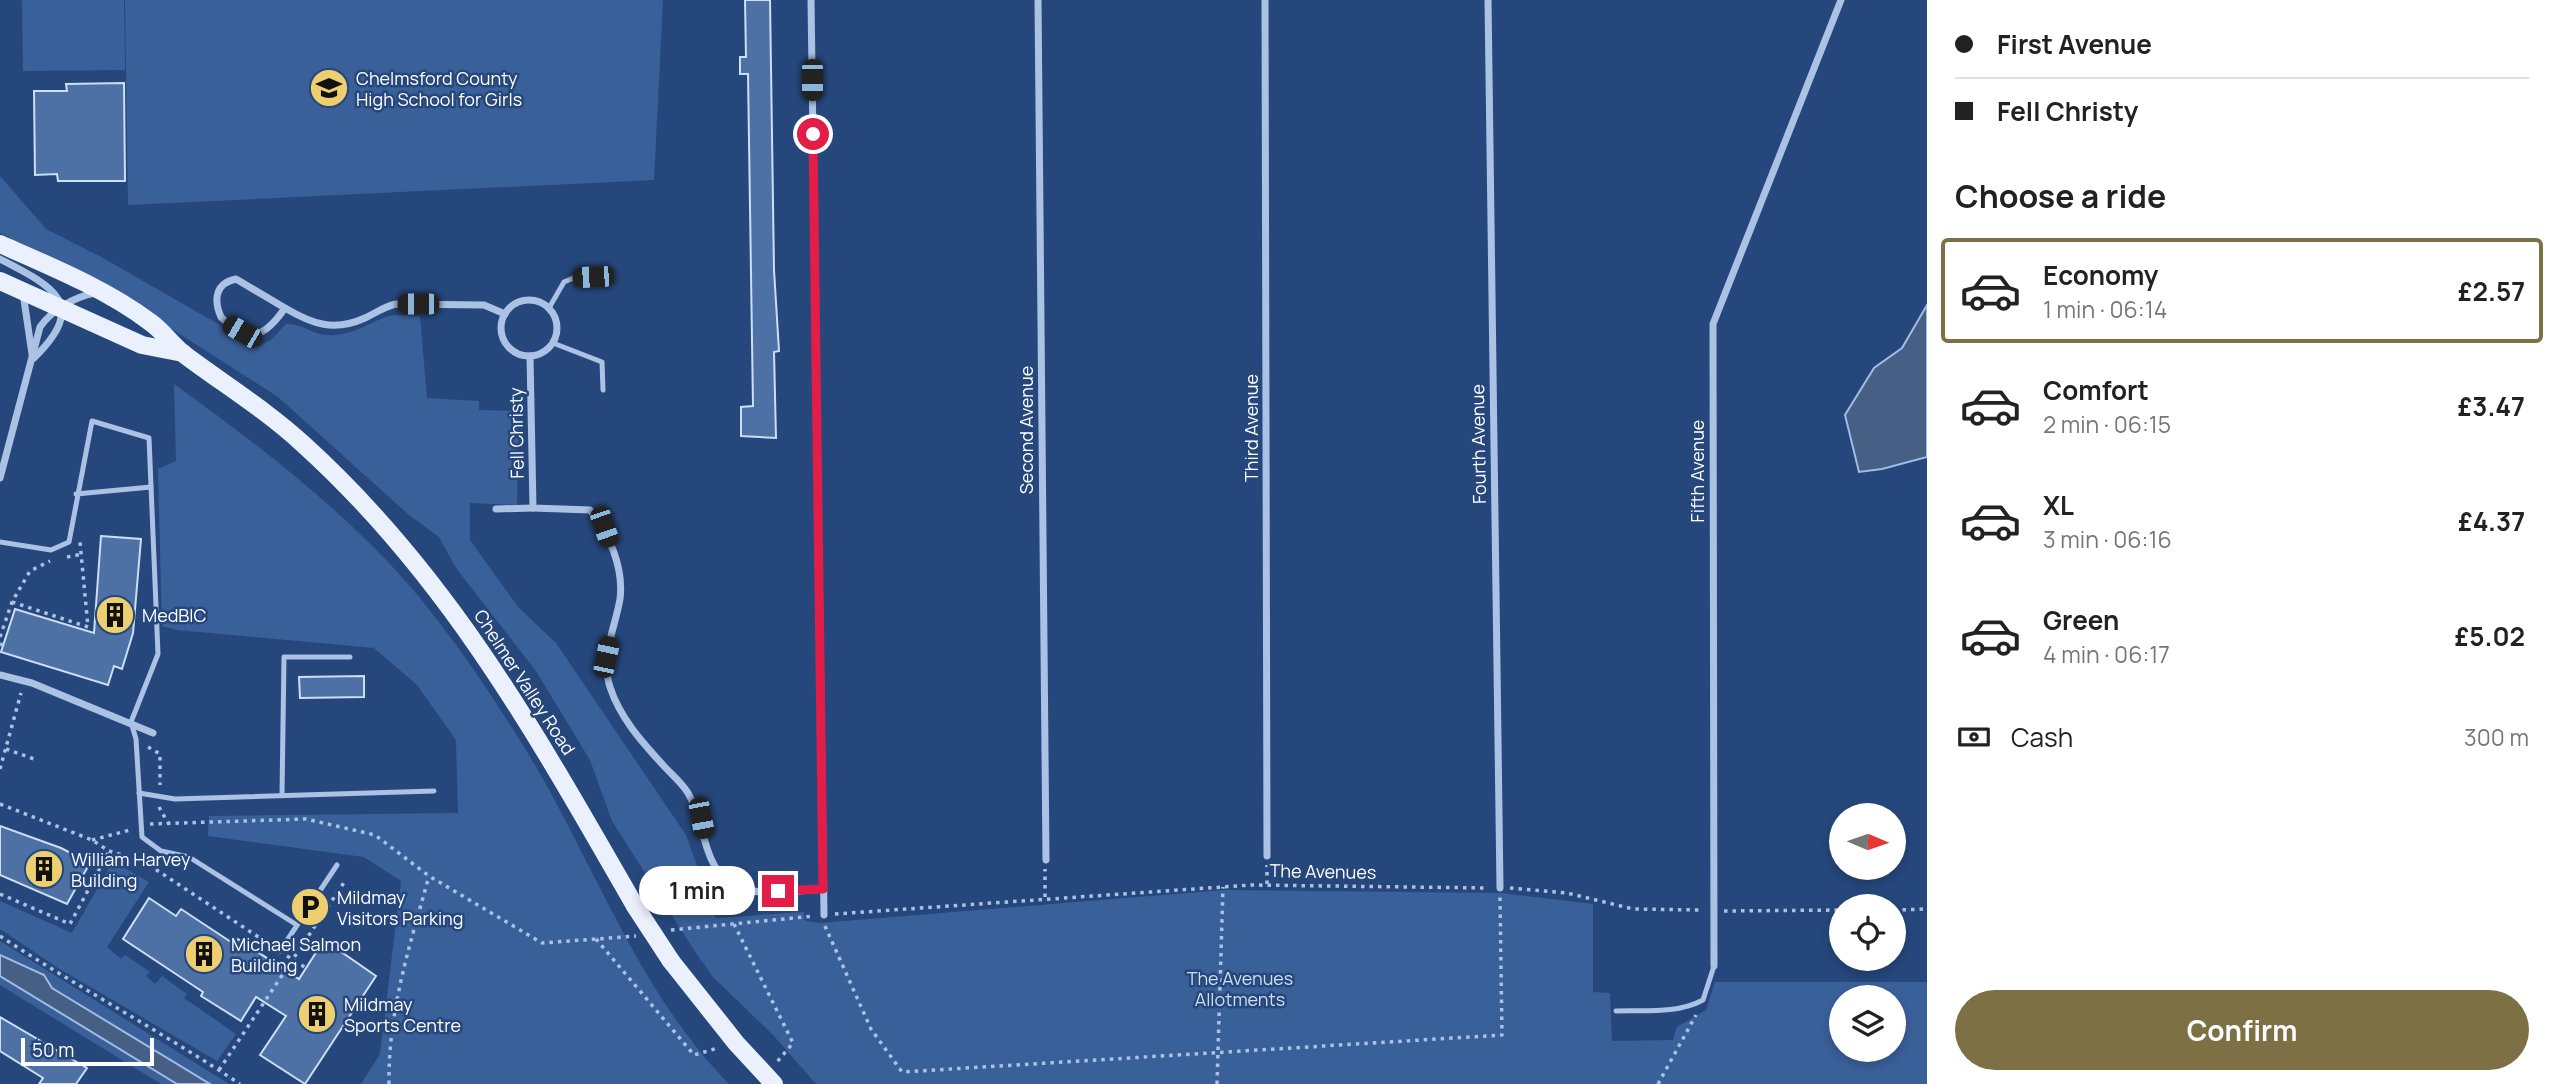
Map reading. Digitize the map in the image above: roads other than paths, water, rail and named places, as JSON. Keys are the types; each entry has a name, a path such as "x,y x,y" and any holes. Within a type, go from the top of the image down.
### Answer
{"main road":[{"name":"Chelmer Valley Road","path":"0,244 99,292 150,322 183,353 255,402 305,446 424,573 511,693 635,906 671,961 770,1080"},
{"name":"Chelmer Valley Road","path":"0,281 142,345 183,353"}],"street":[{"path":"811,0 824,915"},
{"name":"Second Avenue","path":"1038,0 1046,860"},
{"name":"Third Avenue","path":"1265,0 1267,856"},
{"name":"Fourth Avenue","path":"1488,0 1500,888"},
{"name":"Fifth Avenue","path":"1714,966 1713,324 1841,0"},
{"name":"Chelmer Valley Road","path":"0,259 46,286 62,307"},
{"path":"285,308 271,327 253,335 235,328 221,317 216,298 219,287 236,279 307,321 328,327 350,323 396,304 484,305 505,314"},
{"path":"23,291 33,358"},
{"path":"0,478 40,327 48,316 62,307 84,295 99,292"},
{"path":"525,300 542,303 549,308 558,325 553,343 547,350 530,356 512,350 505,343 502,334 505,314 517,303 525,300"},
{"path":"33,358 53,339 62,324 62,307"},
{"name":"Fell Christy","path":"530,356 533,508"},
{"path":"496,509 590,510 604,527 616,562 620,597 606,657 610,687 629,726 686,790 701,818 707,850 716,870 731,883 749,891 823,889"},
{"path":"0,675 32,682 153,733"}],"lane":[{"path":"549,308 564,282 576,277 611,276"},
{"path":"553,343 602,362 603,390"},
{"path":"0,542 51,550 69,542 74,504 92,421 149,438 158,654 131,722 136,738 142,837 161,851 189,857 297,925"},
{"path":"76,494 151,487"},
{"path":"282,795 284,657 350,657"},
{"path":"139,793 159,798 434,791"},
{"path":"280,951 337,865"},
{"path":"1616,1011 1677,1010 1703,1000 1714,966"}],"place":[{"name":"Chelmsford County High School for Girls","path":"329,88"},
{"name":"MedBIC","path":"115,615"},
{"name":"William Harvey Building","path":"44,869"},
{"name":"Mildmay Visitors Parking","path":"310,907"},
{"name":"Michael Salmon Building","path":"204,954"},
{"name":"Mildmay Sports Centre","path":"317,1014"}],"park label":[{"name":"The Avenues Allotments","path":"1240,988"}]}
